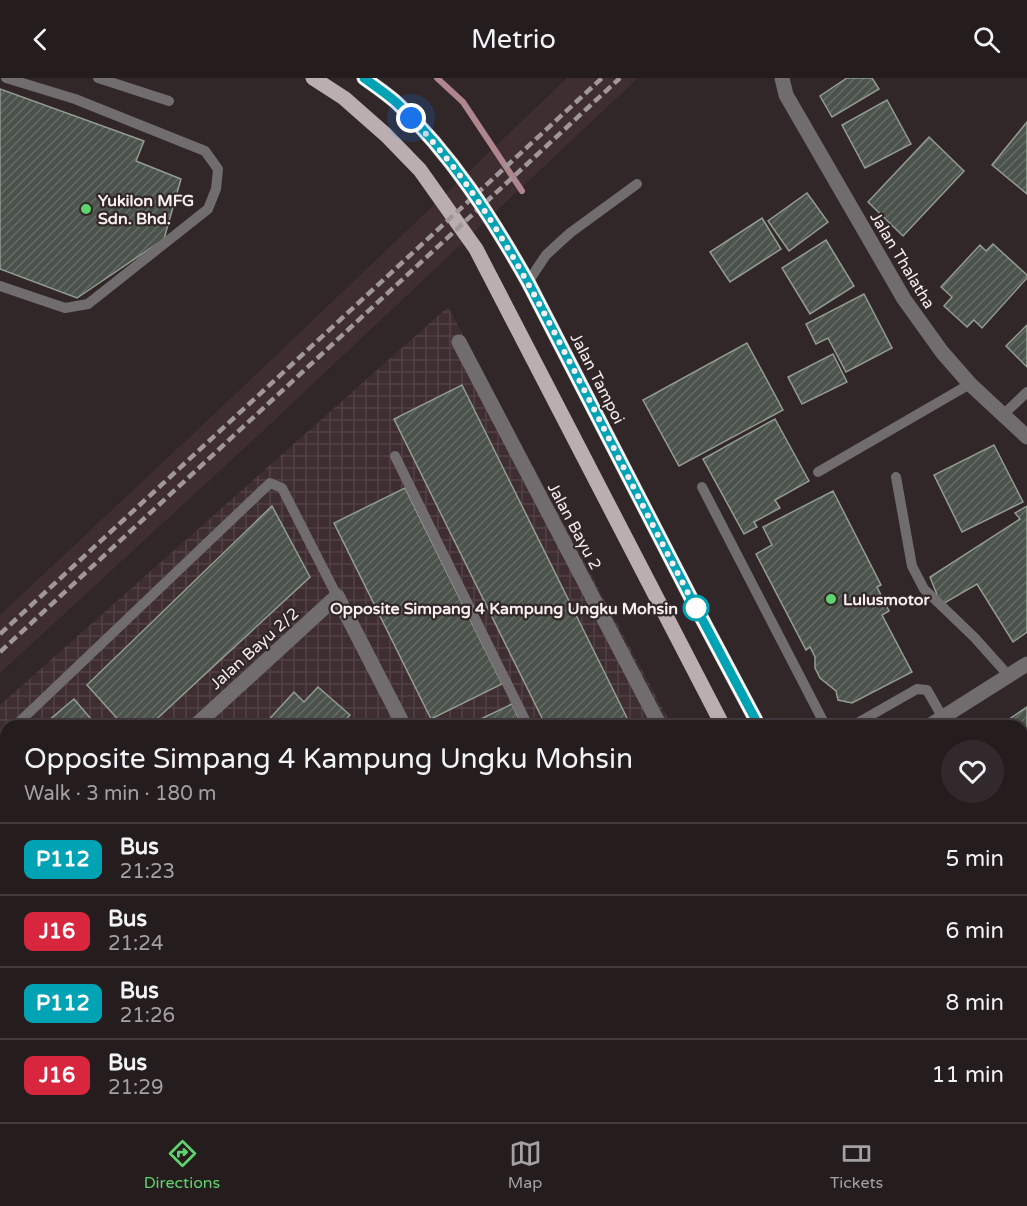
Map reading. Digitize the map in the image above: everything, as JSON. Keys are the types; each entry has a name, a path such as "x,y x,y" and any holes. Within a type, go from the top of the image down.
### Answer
{"main road":[{"path":"312,78 344,98 386,135 420,170 476,249 720,720"},
{"name":"Jalan Tampoi","path":"369,81 396,102 441,149 501,234 756,720"}],"street":[{"name":"Jalan Thalatha","path":"782,78 786,95 904,300 942,352 970,384 1027,437"},
{"name":"Jalan Bayu 2","path":"459,342 657,720"},
{"path":"337,596 401,720"},
{"name":"Jalan Bayu 2/2","path":"202,720 337,596"},
{"path":"940,720 1027,664"}],"lane":[{"path":"0,286 65,308 88,304 208,209 216,189 218,169 205,151 75,99 6,78"},
{"path":"98,78 169,101"},
{"path":"528,282 546,255 562,240 637,184"},
{"path":"818,472 970,384"},
{"path":"1003,415 1027,392"},
{"path":"395,456 525,720"},
{"path":"896,477 912,566 924,590 975,638 1008,675"},
{"path":"21,720 270,483 282,488 337,596"},
{"path":"702,487 823,720"},
{"path":"863,720 917,689 927,690 943,718"}],"shaded area":[{"path":"567,78 638,78 251,442 0,673 0,615"},
{"path":"448,307 669,720 0,720 0,705"}],"building":[{"path":"847,78 872,78 879,89 832,117 820,96"},
{"name":"Yukilon MFG Sdn. Bhd.","path":"0,89 144,141 136,161 181,179 164,239 77,298 0,269"},
{"path":"887,100 911,144 865,168 842,125"},
{"path":"1027,122 1027,194 992,165"},
{"path":"929,137 964,171 903,236 868,202"},
{"path":"807,193 828,222 789,251 768,221"},
{"path":"762,218 781,249 730,282 710,252"},
{"path":"826,240 854,286 810,314 782,268"},
{"path":"993,244 1027,275 1027,278 982,328 974,320 967,327 944,306 952,297 941,287 980,245 986,251"},
{"path":"864,294 892,348 846,372 828,338 816,344 806,324"},
{"path":"1027,325 1027,367 1006,346"},
{"path":"747,343 783,410 679,466 643,400"},
{"path":"833,354 847,382 802,404 788,377"},
{"path":"462,385 628,720 543,720 394,419"},
{"path":"775,419 809,481 775,500 780,508 754,522 757,527 744,534 703,459"},
{"path":"994,445 1023,502 962,532 934,475"},
{"path":"405,488 502,684 431,719 334,523"},
{"name":"Lulusmotor","path":"833,491 881,585 877,587 889,611 882,615 912,672 852,703 838,700 836,691 820,678 810,647 806,650 756,554 772,545 763,527"},
{"path":"272,506 310,577 155,720 119,720 87,685"},
{"path":"1027,506 1027,632 1013,642 977,584 941,605 930,577 1020,519 1015,513"},
{"path":"318,687 350,715 345,720 268,720 294,692 304,702"},
{"path":"74,699 92,720 49,720"},
{"path":"512,704 519,720 479,720"},
{"path":"1027,707 1027,720 1008,720"}],"waterway":[{"path":"437,78 463,102 522,191"}],"railway":[{"path":"0,634 602,78"},
{"path":"0,652 620,78"}],"bus line":[{"name":"P112","path":"364,78 396,102 441,149 501,234 756,720"}],"place":[{"name":"Yukilon MFG Sdn. Bhd.","path":"86,209"},
{"name":"Lulusmotor","path":"831,599"},
{"name":"Opposite Simpang 4 Kampung Ungku Mohsin","path":"696,608"}],"route":[{"path":"411,118 441,149 501,234 550,323 696,608"}]}
